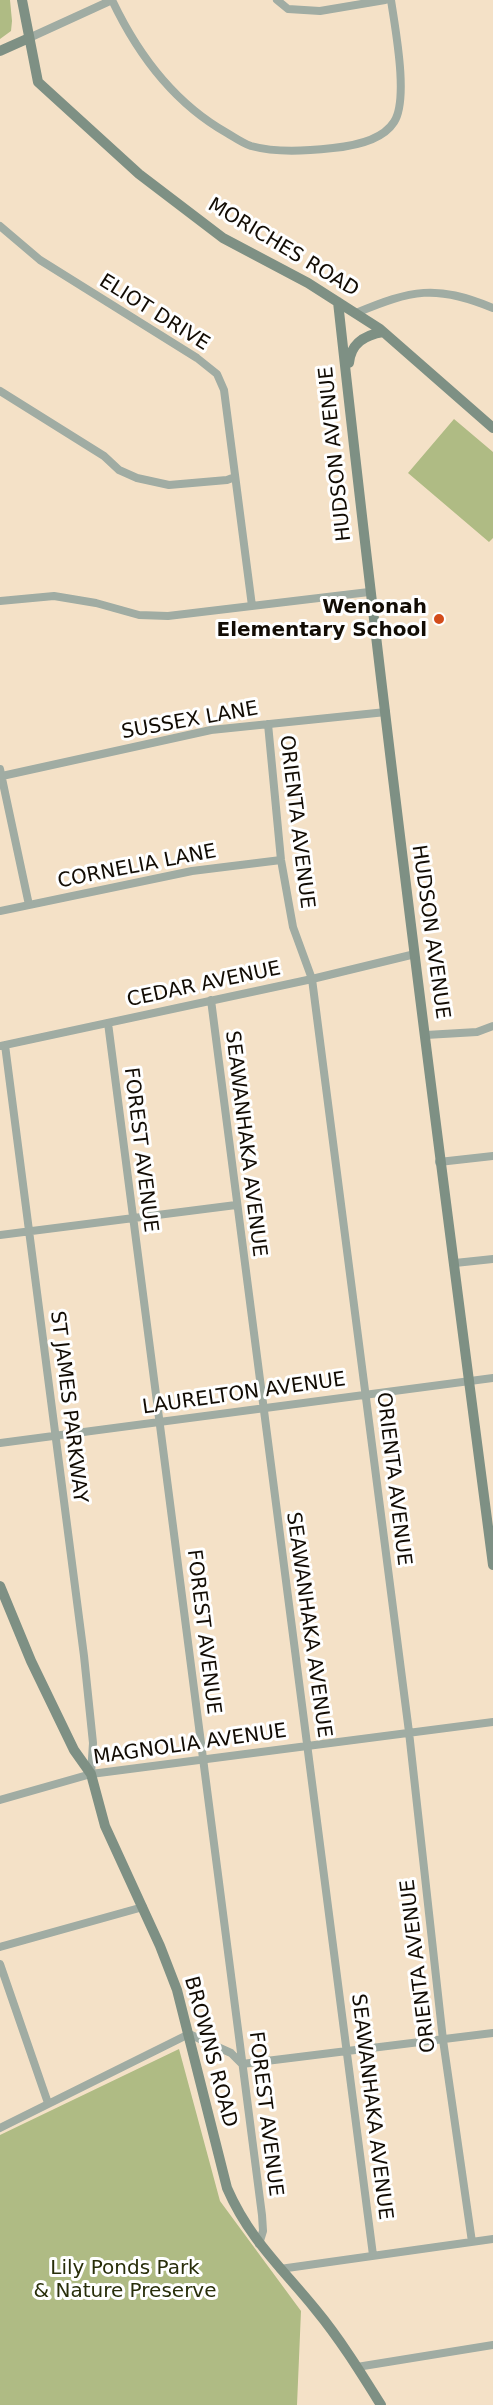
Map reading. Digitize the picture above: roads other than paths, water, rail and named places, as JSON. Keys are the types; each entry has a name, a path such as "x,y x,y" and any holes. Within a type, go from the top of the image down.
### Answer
{"street":[{"name":"MORICHES ROAD","path":"22,0 38,82 140,174 224,238 308,283 383,332 493,428"},
{"path":"0,51 112,0 128,34 161,79 194,112 249,145 278,150 349,147 377,137 394,122 400,103 400,79 390,0"},
{"path":"277,0 288,9 320,11 385,0"},
{"name":"ELIOT DRIVE","path":"0,226 40,260 197,358 217,374 224,390 252,606"},
{"path":"356,314 387,301 425,292 457,295 493,308"},
{"name":"HUDSON AVENUE","path":"338,302 369,592 386,712 400,848 493,1565"},
{"path":"347,381 350,351 366,336 383,332"},
{"path":"0,391 104,456 119,470 137,478 169,485 227,480 235,477"},
{"path":"0,601 54,596 96,603 139,615 168,616 369,592"},
{"name":"SUSSEX LANE","path":"1,772 201,732 386,712"},
{"name":"ORIENTA AVENUE","path":"268,724 281,860 293,927 312,979 409,1732 443,2040 472,2242"},
{"path":"1,772 29,905"},
{"name":"CORNELIA LANE","path":"0,911 192,871 281,860"},
{"name":"CEDAR AVENUE","path":"3,1045 312,979 415,954"},
{"name":"SEAWANHAKA AVENUE","path":"211,1000 262,1410 373,2255"},
{"name":"FOREST AVENUE","path":"108,1023 262,2216 259,2245"},
{"path":"426,1035 477,1032 493,1026"},
{"name":"ST JAMES PARKWAY","path":"3,1045 93,1743 92,1774"},
{"path":"439,1162 493,1156"},
{"path":"0,1236 236,1204"},
{"path":"455,1263 493,1259"},
{"name":"LAURELTON AVENUE","path":"0,1443 493,1378"},
{"name":"BROWNS ROAD","path":"0,1586 31,1662 64,1730 74,1750 92,1774 105,1826 143,1908 177,1990 227,2188 238,2214 259,2245 317,2311 381,2405"},
{"name":"MAGNOLIA AVENUE","path":"0,1800 92,1774 493,1722"},
{"path":"0,1947 143,1908"},
{"path":"0,1964 48,2103"},
{"path":"0,2128 189,2034 231,2053 242,2064 493,2033"},
{"path":"280,2269 493,2239"},
{"path":"357,2367 493,2344"}],"place":[{"name":"Wenonah Elementary School","path":"439,619"}],"park label":[{"name":"Lily Ponds Park & Nature Preserve","path":"125,2280"}]}
